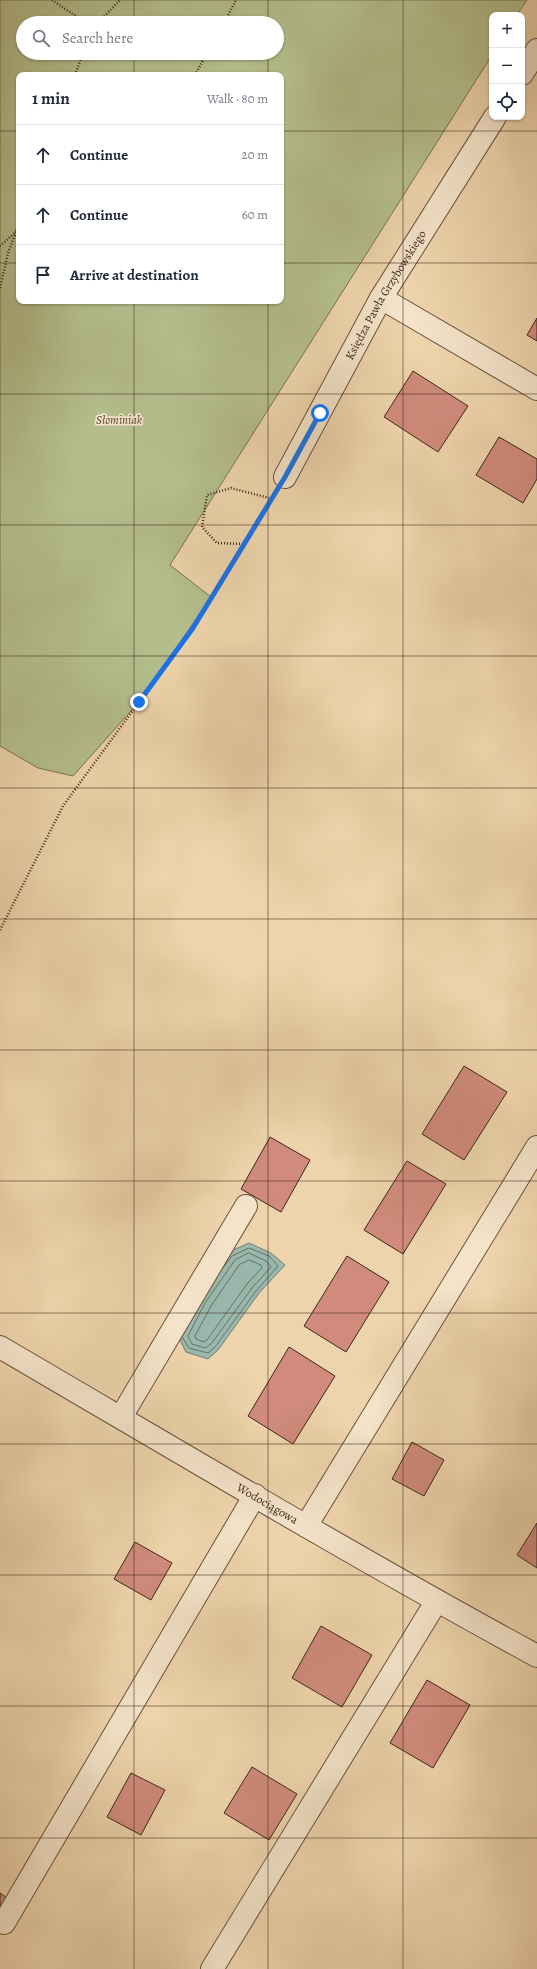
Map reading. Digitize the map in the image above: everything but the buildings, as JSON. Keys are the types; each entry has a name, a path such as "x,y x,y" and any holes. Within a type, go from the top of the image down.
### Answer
{"street":[{"path":"525,69 537,50"},
{"name":"Księdza Pawła Grzybowskiego","path":"285,477 381,298 493,120"},
{"path":"381,298 537,389"},
{"path":"306,1526 537,1147"},
{"path":"121,1418 246,1206"},
{"name":"Wodociągowa","path":"0,1346 436,1602 537,1656"},
{"path":"4,1923 255,1495"},
{"path":"212,1969 436,1602"}],"path":[{"path":"52,0 76,16"},
{"path":"105,16 120,0"},
{"path":"228,16 236,0"},
{"path":"76,72 81,60"},
{"path":"197,72 203,60"},
{"path":"0,246 16,232"},
{"path":"0,288 8,253 16,235"},
{"path":"0,930 63,806 193,628 285,477"},
{"path":"243,544 217,543 202,526 207,495 231,488 272,499"}],"green space":[{"name":"Słominiak","path":"0,0 527,0 519,12 489,12 489,60 170,565 211,597 139,702 73,776 38,768 0,746"}],"water":[{"path":"249,1243 271,1253 285,1265 259,1293 218,1350 208,1359 186,1352 178,1336 229,1252"}],"route":[{"path":"139,702 193,628 285,477 320,413"}]}
